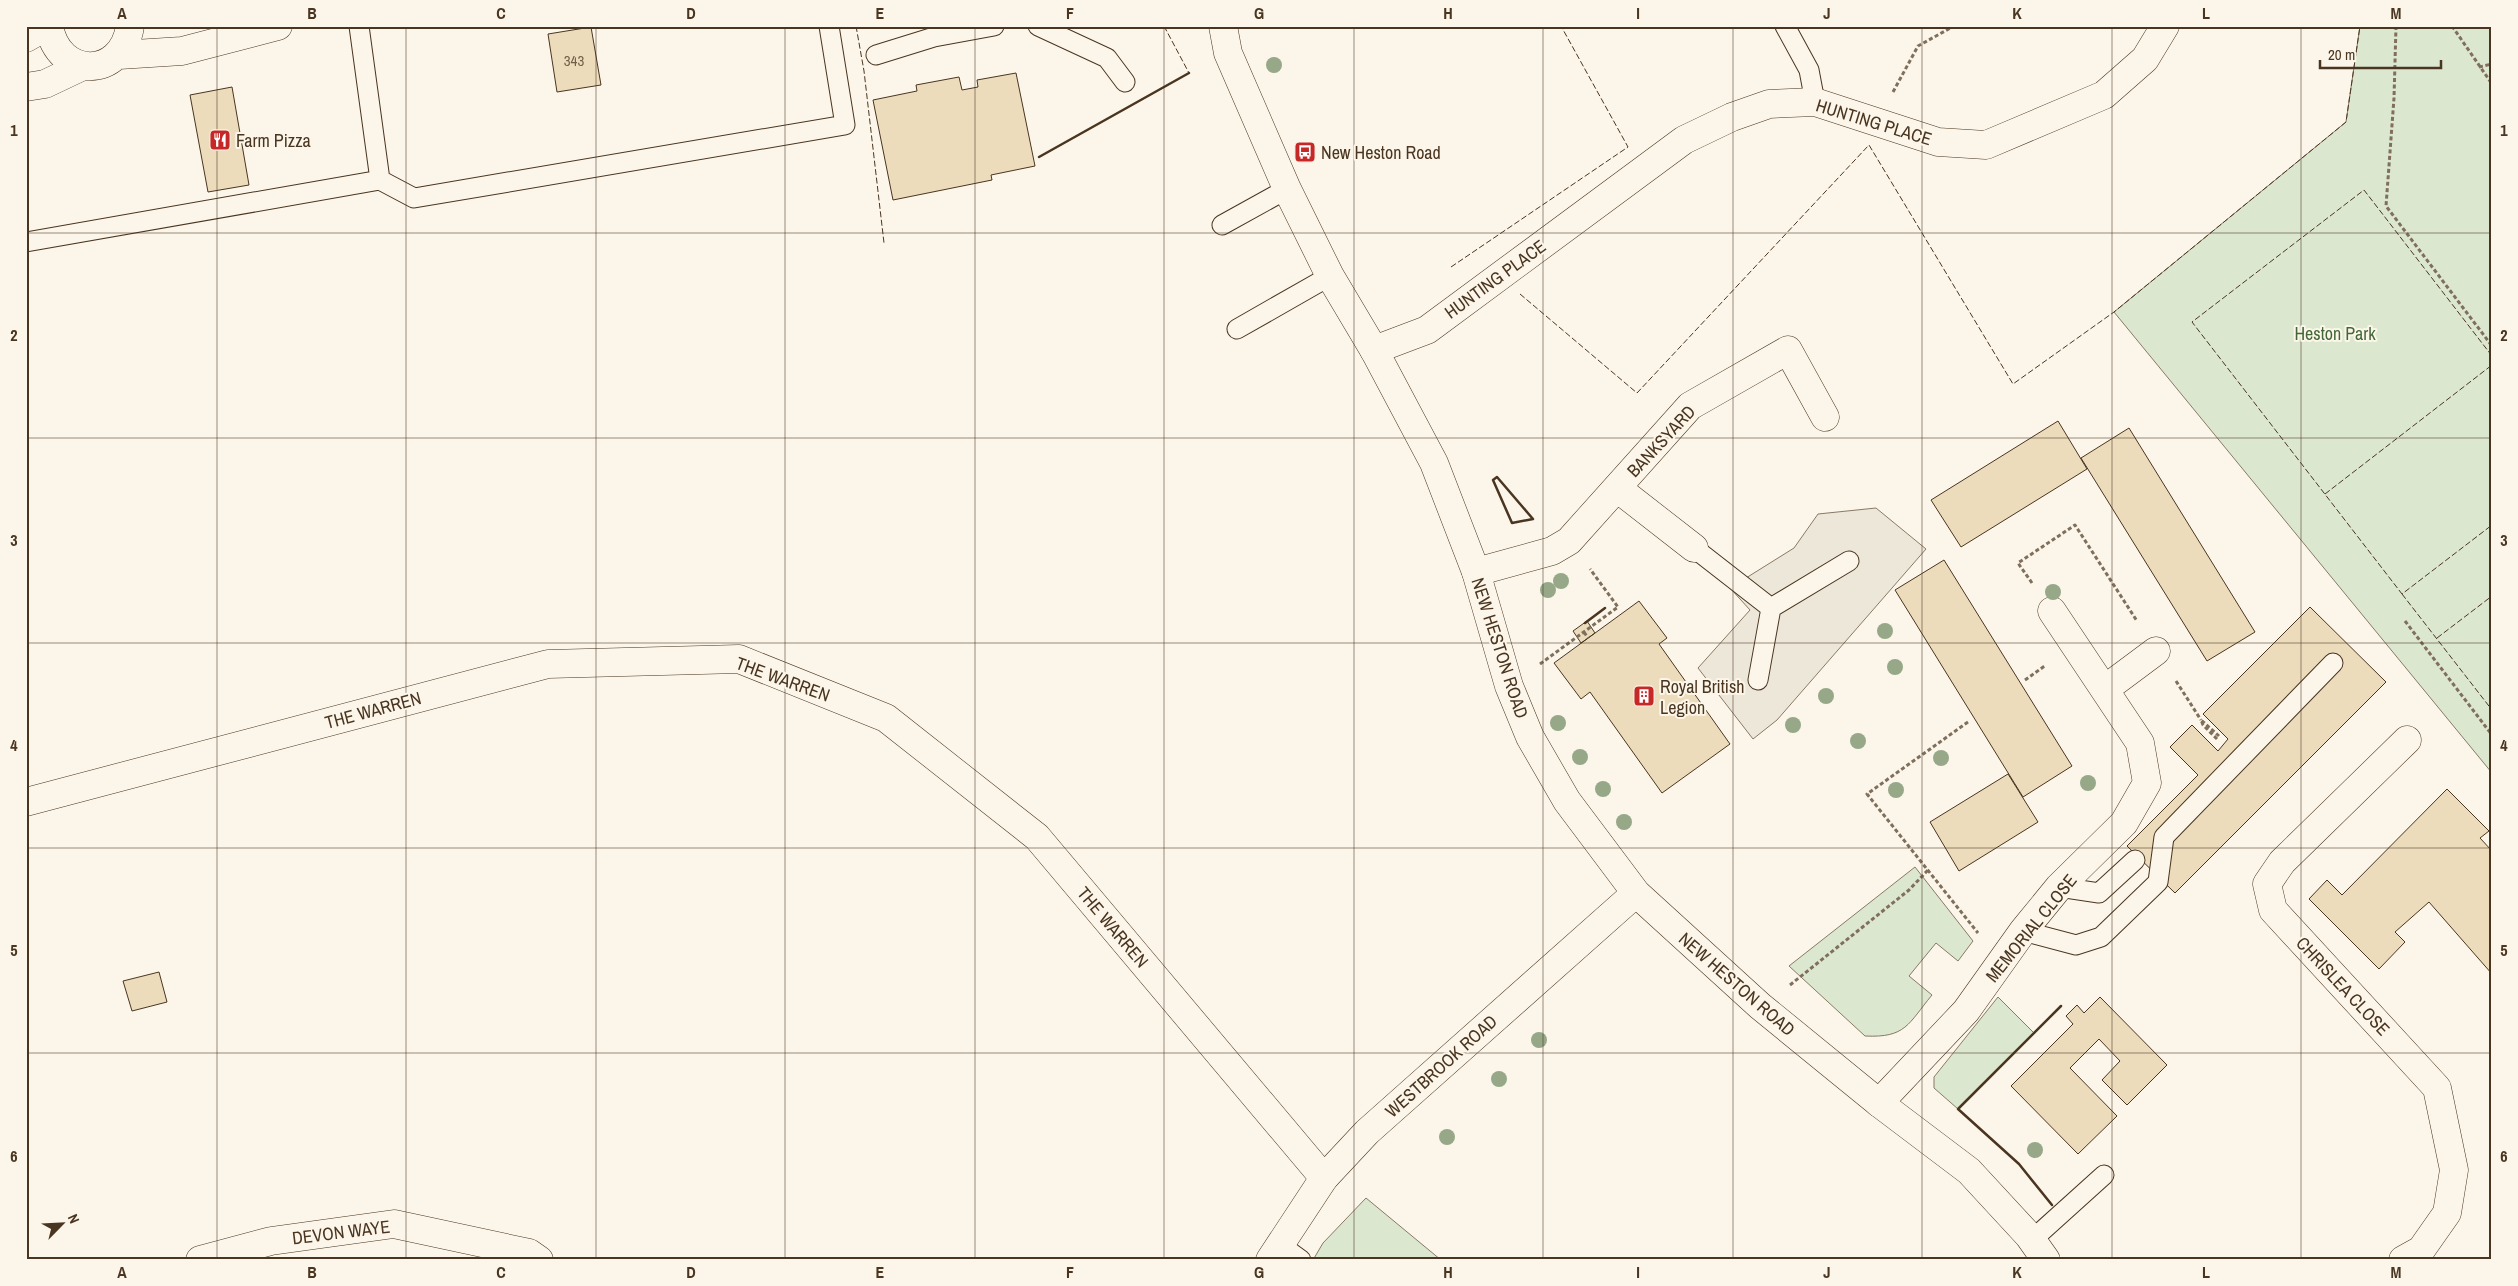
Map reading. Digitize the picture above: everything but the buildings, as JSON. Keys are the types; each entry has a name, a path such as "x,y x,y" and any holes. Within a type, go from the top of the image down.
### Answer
{"street":[{"path":"26,38 48,26 56,49 73,63 83,66 96,66 108,62 118,55 124,46 130,26"},
{"name":"NEW HESTON ROAD","path":"1209,26 1228,53 1288,189 1330,276 1374,350 1434,463 1476,572 1509,686 1530,737 1566,801 1636,893 1760,1006 1879,1103 1969,1171 2039,1250"},
{"name":"NEW HESTON ROAD","path":"1223,26 1228,53"},
{"name":"HUNTING PLACE","path":"1374,350 1427,330 1684,140 1732,117 1769,104 1815,102 1938,142 1986,145 2104,95 2145,59 2165,26"},
{"path":"118,55 182,51 264,27"},
{"path":"26,87 45,84 83,66"},
{"name":"BANKSYARD","path":"1476,572 1552,551 1569,540 1690,406 1788,350 1825,418"},
{"path":"1617,488 1694,548"},
{"name":"MEMORIAL CLOSE","path":"1879,1103 1966,1011 2023,931 2059,887 2124,823 2147,783 2140,743 2052,612"},
{"path":"2105,689 2156,651"},
{"name":"THE WARREN","path":"26,802 548,664 739,659 886,718 1038,838 1324,1178"},
{"name":"CHRISLEA CLOSE","path":"2403,1260 2421,1250 2447,1213 2454,1170 2437,1088 2273,910 2267,884 2282,862 2407,740"},
{"name":"WESTBROOK ROAD","path":"1274,1252 1324,1178 1367,1132 1636,893"},
{"name":"DEVON WAYE","path":"200,1260 271,1241 394,1224 529,1254 539,1260"}],"lane":[{"path":"359,26 380,180"},
{"path":"26,242 380,180 414,198 845,125 829,26"},
{"path":"876,56 933,32 994,26"},
{"path":"1038,26 1107,58 1125,82"},
{"path":"1785,26 1809,70 1815,102"},
{"path":"1222,226 1288,189"},
{"path":"1237,329 1330,276"},
{"path":"1694,548 1771,608"},
{"path":"1758,680 1771,608 1849,561"},
{"path":"2023,931 2076,944 2101,936 2158,882 2164,837 2333,664"},
{"path":"2059,887 2099,893 2135,860"},
{"path":"2039,1250 2104,1175"},
{"path":"1274,1252 1301,1260"}],"path":[{"path":"1876,123 1918,46 1954,26"},
{"path":"2396,26 2391,164 2386,206 2492,346"},
{"path":"2452,26 2492,84"},
{"path":"2479,67 2492,64"},
{"path":"2052,612 2018,563 2075,525 2203,725"},
{"path":"1509,686 1618,607 1569,540"},
{"path":"2405,621 2492,735"},
{"path":"1584,632 1588,638"},
{"path":"2201,720 2222,740"},
{"path":"1968,722 1867,794 2001,962"},
{"path":"1760,1006 1804,975 1901,896 1928,870"}],"green space":[{"name":"Heston Park","path":"2360,26 2492,26 2492,773 2114,312 2346,122"},
{"path":"1915,867 1973,941 1958,961 1936,943 1909,976 1932,995 1911,1021 1898,1032 1889,1035 1865,1036 1789,966"},
{"path":"1998,997 2034,1033 1958,1109 1934,1088 1934,1077"},
{"path":"1366,1198 1441,1260 1313,1260 1323,1243"}],"shaded area":[{"path":"1876,508 1926,549 1777,720 1753,739 1698,668 1750,610 1730,588 1794,548 1818,514"}],"fence":[{"path":"856,26 864,71 884,243"},
{"path":"1164,26 1189,73"},
{"path":"1451,267 1628,147 1561,26"},
{"path":"1520,294 1637,393 1869,145 2013,384 2114,312 2346,122 2360,26"},
{"path":"2492,356 2364,190 2192,322 2402,594 2492,525"},
{"path":"2325,494 2492,365"},
{"path":"2402,594 2492,710"},
{"path":"2437,638 2492,596"}],"wall":[{"path":"1039,157 1189,73"},
{"path":"1497,477 1533,519 1512,523 1493,480 1497,477"},
{"path":"1585,623 1605,608"},
{"path":"2052,1205 2019,1164 1958,1109 2061,1006"}],"place":[{"name":"Farm Pizza","path":"220,140"},
{"name":"New Heston Road","path":"1305,152"},
{"name":"Royal British Legion","path":"1644,696"}]}
